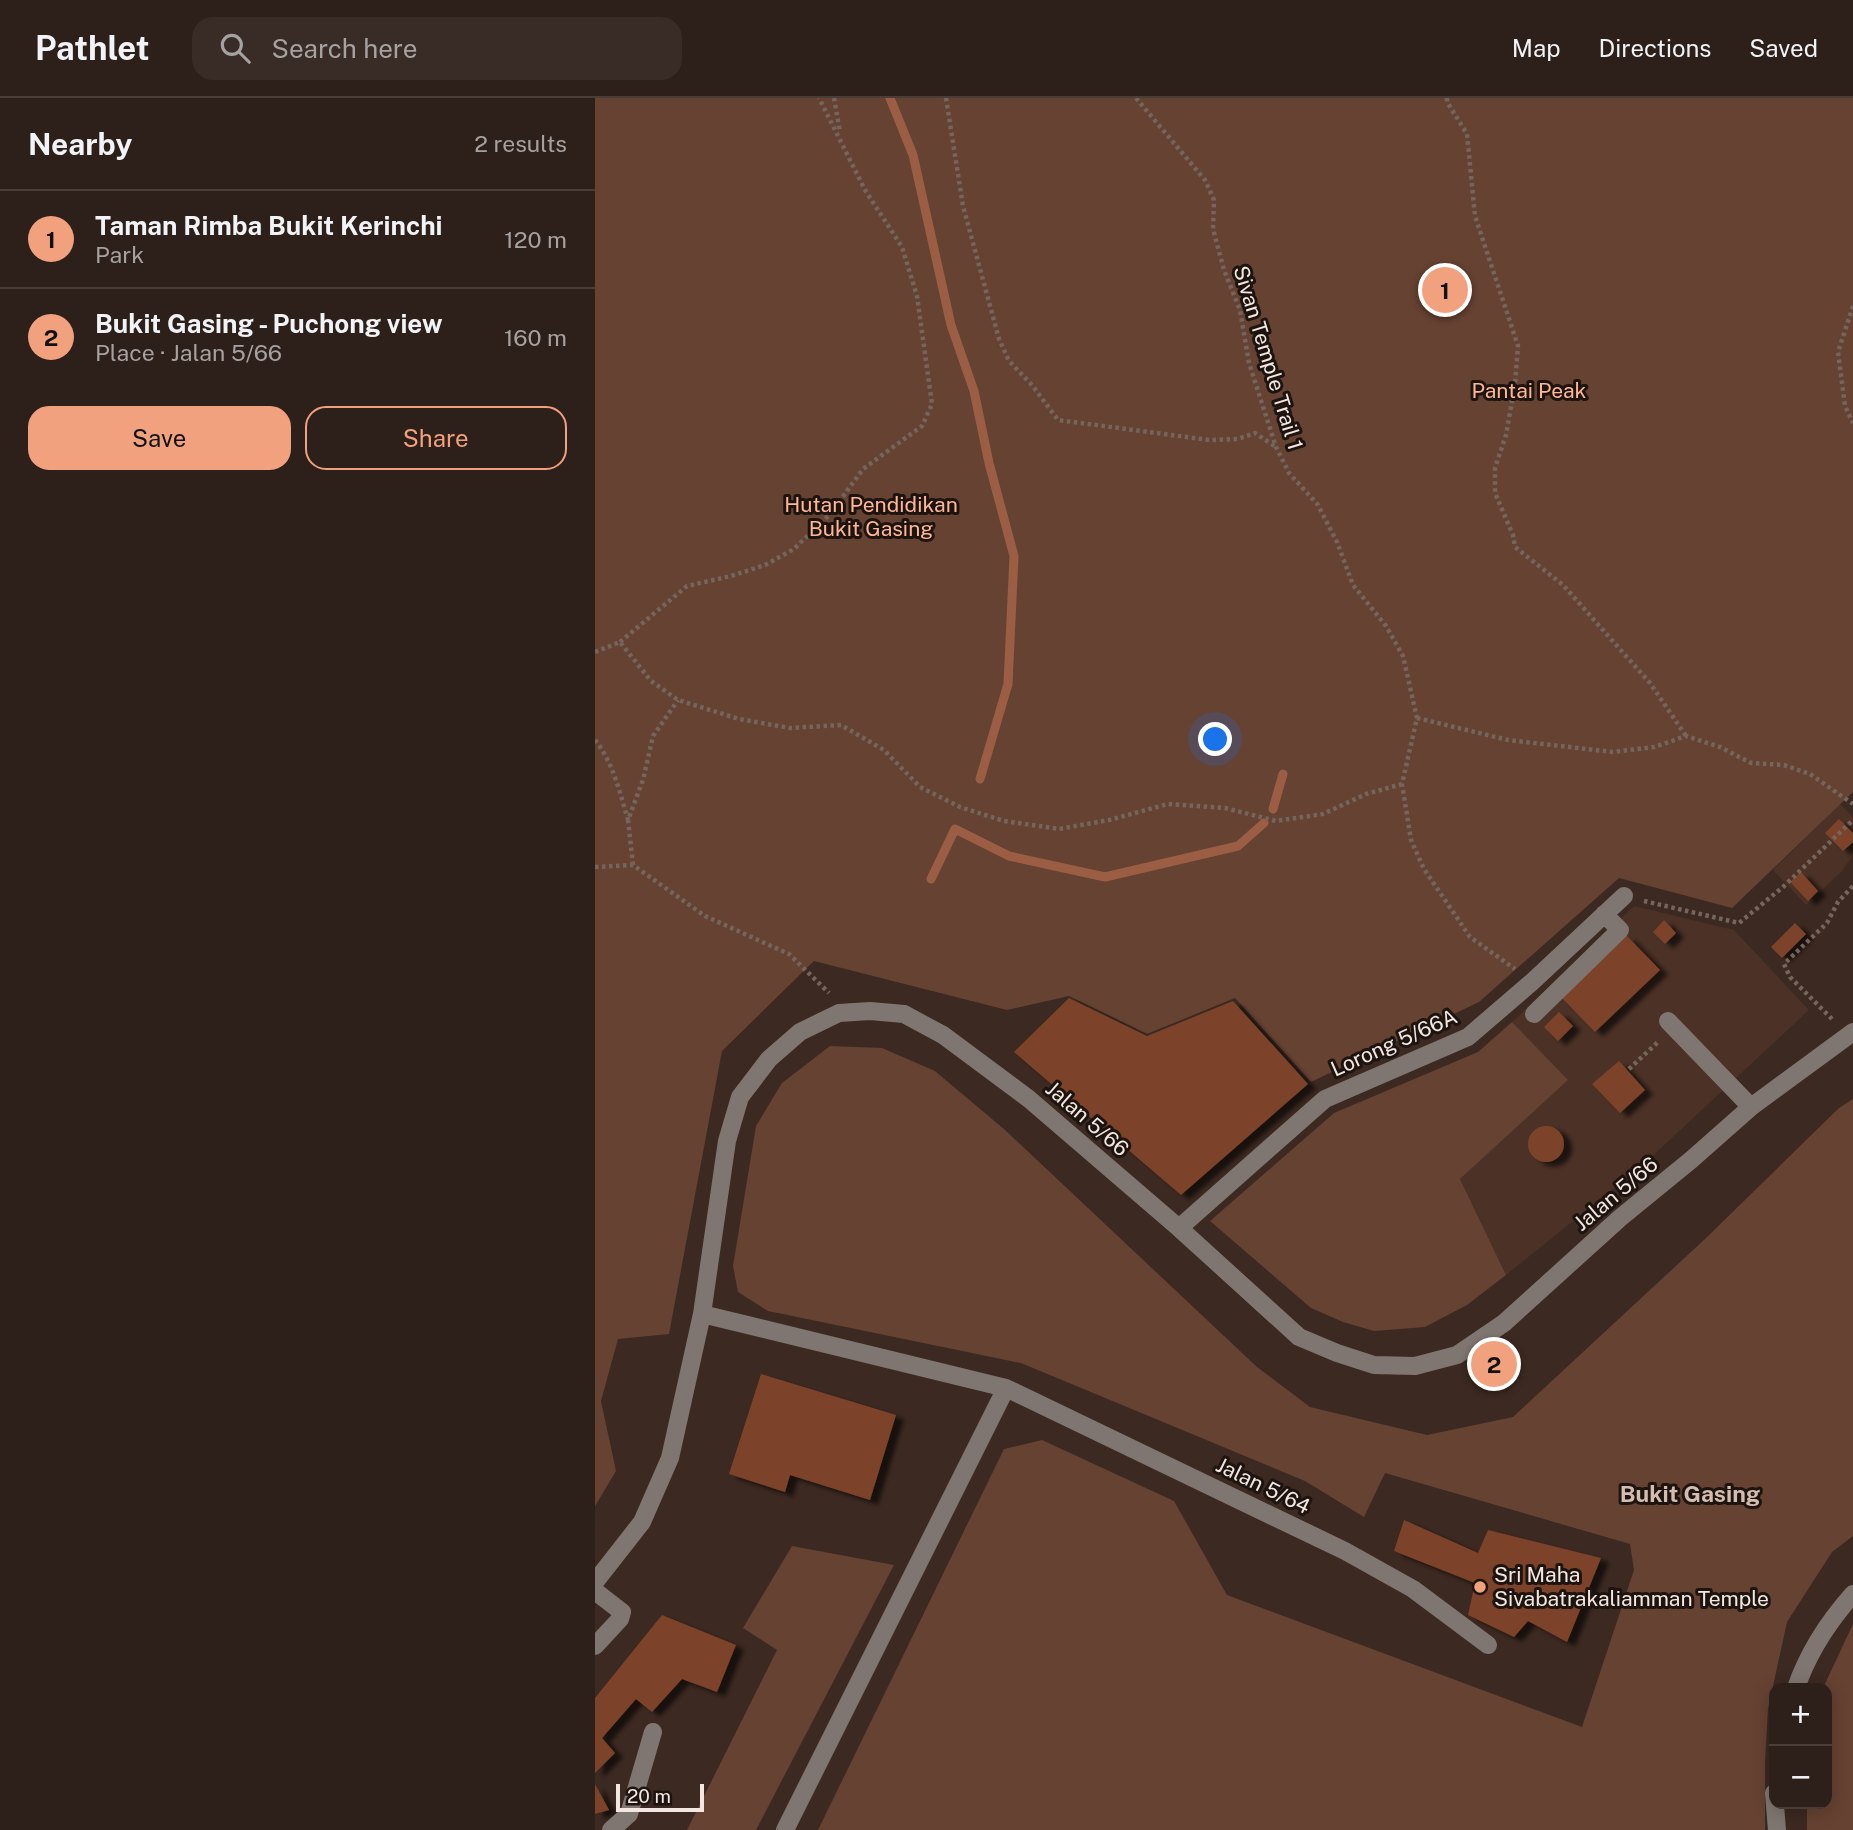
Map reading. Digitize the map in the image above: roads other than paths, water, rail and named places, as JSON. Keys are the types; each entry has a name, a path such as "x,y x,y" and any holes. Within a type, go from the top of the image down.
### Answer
{"street":[{"name":"Lorong 5/66A","path":"1179,1228 1325,1099 1468,1037 1532,982 1624,896"},
{"path":"1534,1014 1620,930 1604,914"},
{"name":"Jalan 5/66","path":"595,1582 642,1522 670,1458 702,1314 727,1142 740,1097 769,1059 800,1032 839,1013 870,1011 904,1014 943,1035 1029,1099 1179,1228 1299,1337 1374,1365 1415,1366 1457,1355 1504,1323 1751,1107 1853,1032"},
{"path":"1671,1024 1751,1107"},
{"name":"Jalan 5/64","path":"702,1314 1006,1388 1345,1551 1413,1589 1488,1645"},
{"path":"785,1830 1006,1388"},
{"path":"595,1591 622,1612 620,1619 595,1646"},
{"path":"1798,1683 1831,1619 1853,1594"},
{"path":"611,1830 629,1814 653,1732"},
{"path":"1775,1809 1777,1830"}],"waterway":[{"path":"890,98 913,155 951,325 974,391 989,463 1014,556 1008,684 980,779"},
{"path":"1273,809 1283,774"},
{"path":"931,879 955,829 1009,856 1105,877 1238,846 1264,823"}],"place":[{"name":"Taman Rimba Bukit Kerinchi","path":"1445,290"},
{"name":"Bukit Gasing - Puchong view","path":"1494,1364"},
{"name":"Sri Maha Sivabatrakaliamman Temple","path":"1480,1587"}],"district":[{"name":"Bukit Gasing","path":"1690,1494"}],"park label":[{"name":"Pantai Peak","path":"1529,391"},
{"name":"Hutan Pendidikan Bukit Gasing","path":"871,517"}]}
